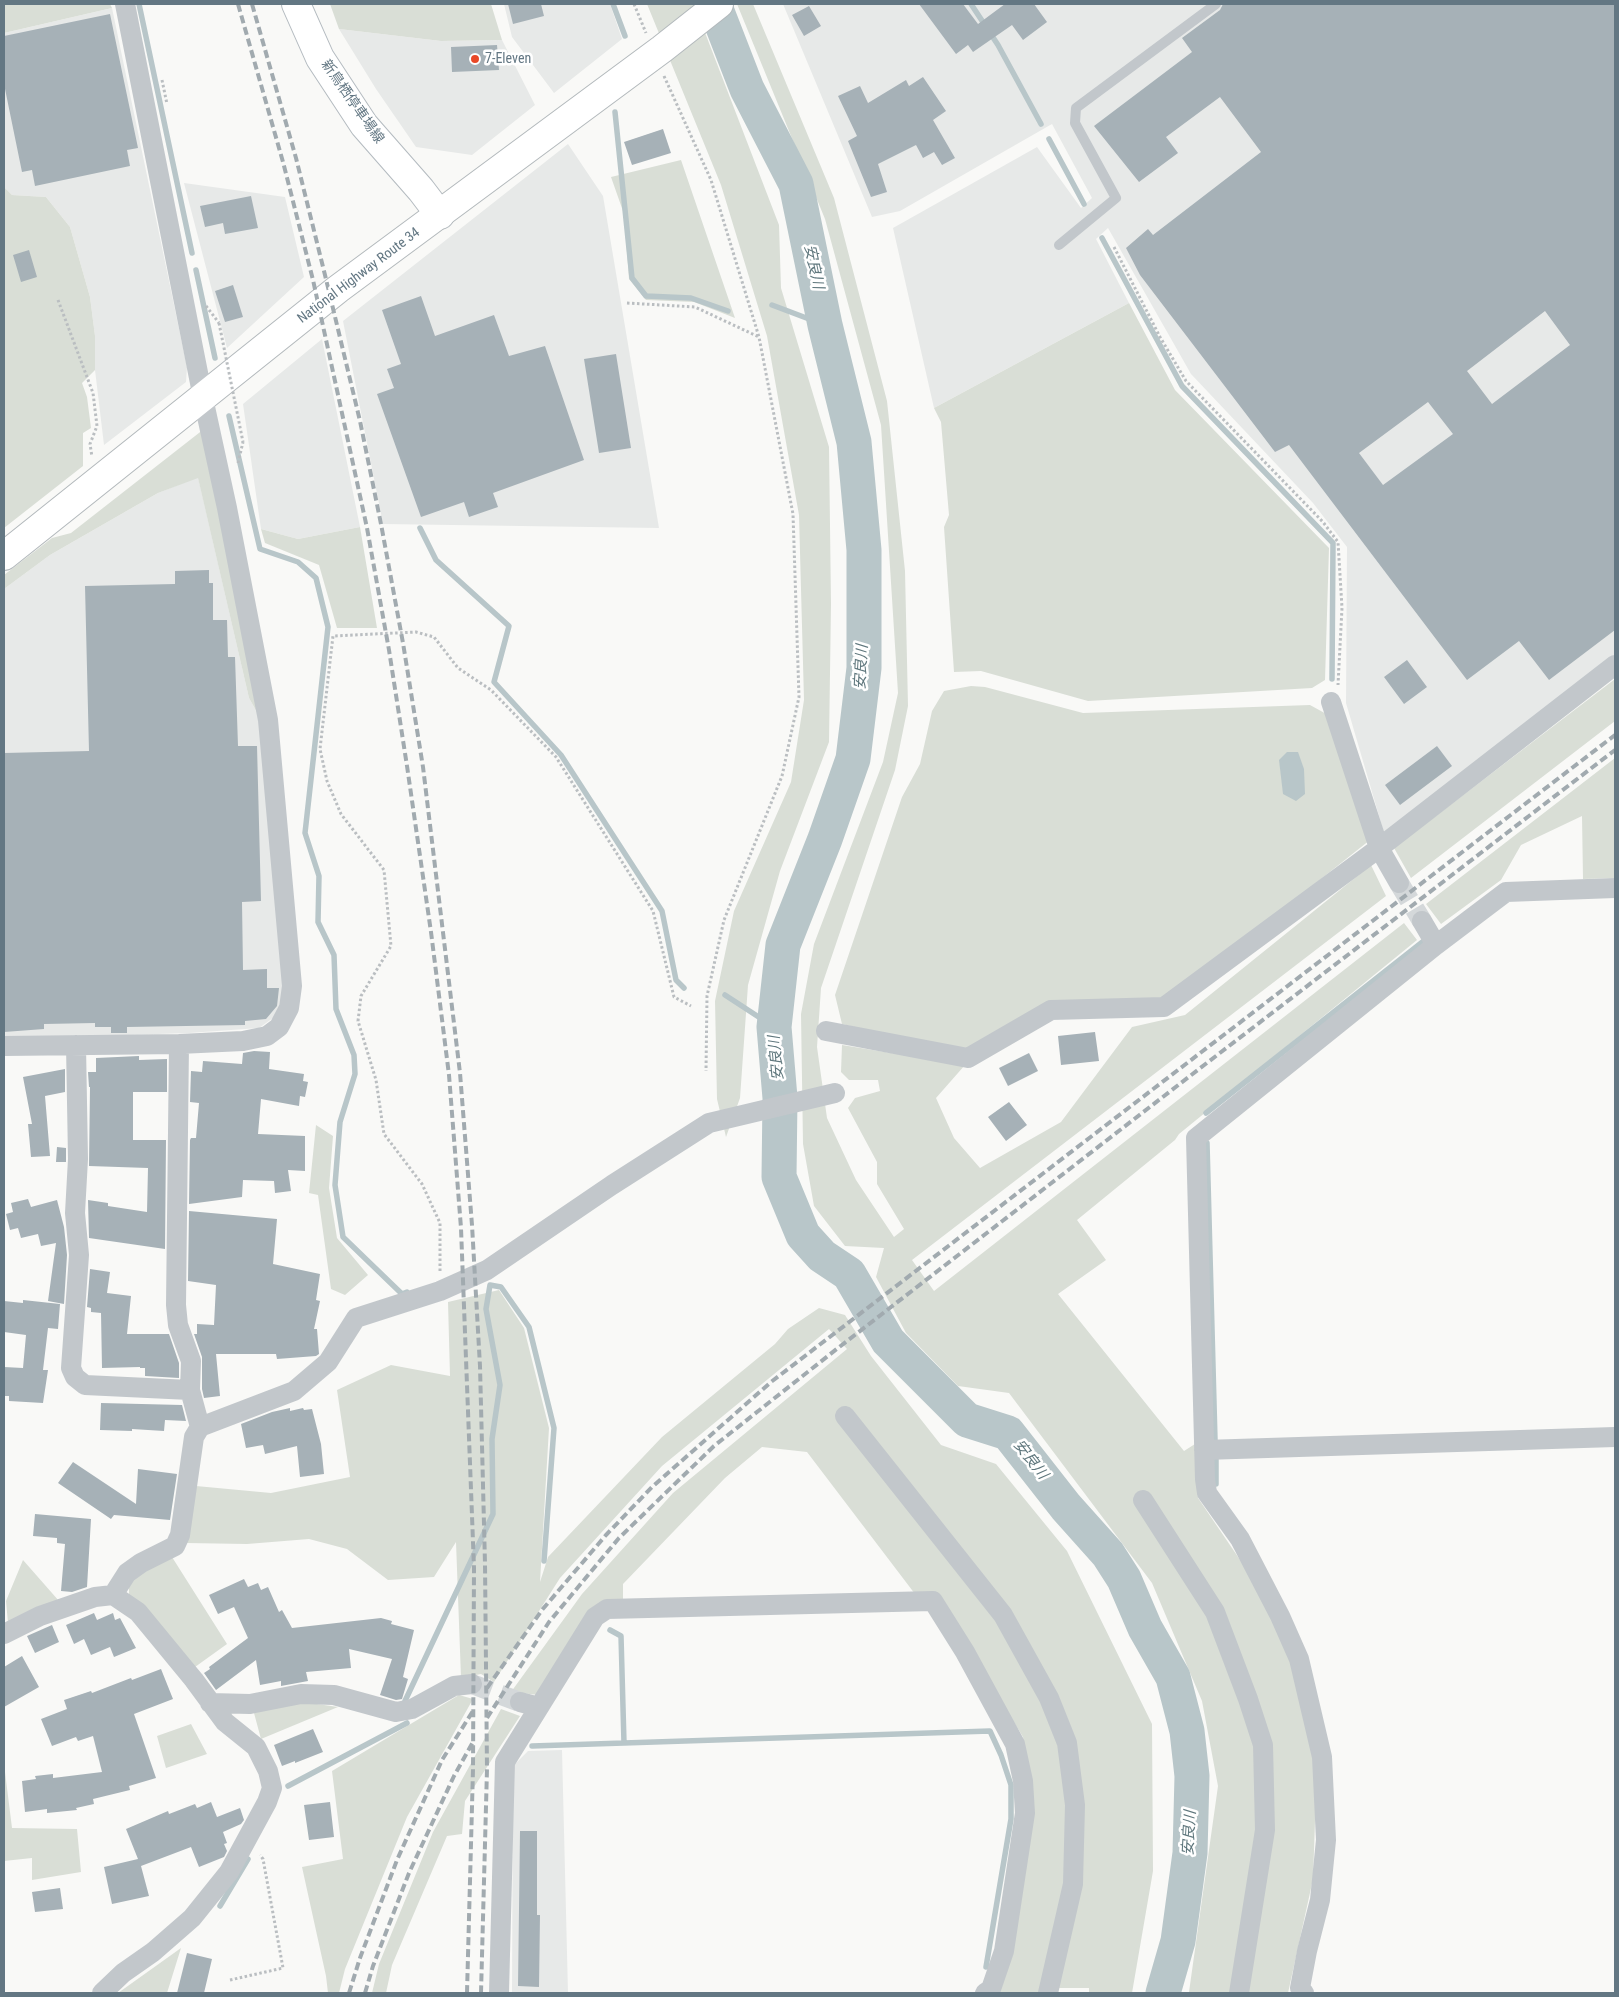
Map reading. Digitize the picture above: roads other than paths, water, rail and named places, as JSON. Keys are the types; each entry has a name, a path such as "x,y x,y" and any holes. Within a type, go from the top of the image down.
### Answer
{"main road":[{"name":"新鳥栖停車場線","path":"296,4 320,58 364,125 421,190 440,216"},
{"name":"National Highway Route 34","path":"4,556 338,289 440,216 719,4"}],"street":[{"path":"4,1046 179,1044 243,1041 267,1036 279,1027 289,1008 292,986 268,720 228,508 203,398 126,4"},
{"path":"826,1031 968,1058 1051,1010 1164,1007 1379,848 1615,665"},
{"path":"1331,702 1379,848 1399,883"},
{"path":"1304,1993 1300,1988 1320,1900 1326,1840 1322,1757 1299,1659 1280,1616 1240,1539 1207,1493 1204,1450 1196,1138 1436,945 1506,892 1615,888"},
{"path":"1422,921 1436,945"},
{"path":"179,1044 176,1305 178,1325 191,1361 190,1390 200,1427"},
{"path":"76,1045 78,1159 75,1213 79,1255 71,1368 75,1377 86,1386 190,1390"},
{"path":"113,1595 127,1573 141,1563 175,1546 180,1536 194,1437 200,1427 294,1391 328,1362 356,1318 440,1291 488,1270 612,1185 709,1123 830,1094"},
{"path":"844,1416 1003,1615 1049,1698 1067,1742 1075,1806 1073,1884 1048,1993"},
{"path":"1204,1450 1615,1437"},
{"path":"1143,1500 1215,1612 1264,1745 1265,1830 1239,1993"},
{"path":"4,1634 40,1616 95,1597 113,1595 138,1612 194,1680 225,1722 256,1747 268,1771 272,1788 267,1802 229,1872 192,1918 153,1952 123,1973 102,1993"},
{"path":"499,1993 505,1762 595,1617 607,1609 933,1601 965,1652 1015,1744 1023,1781 1025,1812 1004,1951 990,1989 985,1993"},
{"path":"210,1703 250,1704 301,1694 334,1695 396,1712 412,1709 454,1686 472,1684"},
{"path":"520,1702 539,1707"}],"lane":[{"path":"1059,245 1116,198 1075,123 1076,108 1216,4"}],"waterway":[{"path":"139,4 192,253"},
{"path":"613,4 625,36"},
{"name":"安良川","path":"714,4 747,89 796,184 825,325 854,442 864,550 864,668 853,759 825,839 783,945 774,1027 780,1098 779,1177 803,1235 822,1256 849,1274 888,1341 967,1420 1008,1433 1066,1507 1108,1554 1124,1579 1145,1628 1173,1677 1187,1731 1192,1776 1190,1853 1178,1941 1163,1993"},
{"path":"971,4 998,45 1041,124"},
{"path":"615,112 632,278 646,296 691,298 728,311"},
{"path":"1049,139 1084,204"},
{"path":"1102,238 1182,386 1333,543 1332,679"},
{"path":"196,270 215,358"},
{"path":"772,305 825,325"},
{"path":"229,416 260,549 298,562 316,578 328,627 305,833 319,876 318,922 334,955 336,1009 354,1055 355,1074 340,1122 335,1185 343,1237 402,1294 407,1292"},
{"path":"420,528 436,560 509,626 494,682 561,755 662,911 676,980 684,988"},
{"path":"1206,1113 1425,940 1424,937"},
{"path":"725,995 774,1027"},
{"path":"1207,1143 1215,1440"},
{"path":"405,1701 493,1514 492,1439 500,1385 486,1309 490,1285 501,1287 529,1327 554,1428 544,1561"},
{"path":"1216,1459 1216,1484"},
{"path":"610,1630 621,1636 624,1743 990,1731 1001,1755 1011,1785 1011,1819 986,1967"},
{"path":"288,1786 407,1723"},
{"path":"532,1746 624,1743"},
{"path":"220,1906 248,1859"}],"tunnel":[{"path":"1399,883 1422,921"},
{"path":"472,1684 520,1702"}],"railway":[{"path":"238,4 283,162 313,280 367,528 407,766 449,1075 461,1228 474,1568 473,1769 467,1993"},
{"path":"252,4 296,158 360,421 381,524 423,767 460,1073 472,1225 480,1366 485,1564 487,1769 481,1993"},
{"path":"487,1688 542,1610 606,1535 652,1487 771,1382 1615,735"},
{"path":"487,1718 549,1622 619,1538 714,1446 1199,1069 1615,750"},
{"path":"349,1993 360,1958 397,1860 442,1760 473,1711"},
{"path":"365,1993 373,1966 409,1873 454,1776 473,1742"}],"place":[{"name":"7-Eleven","path":"475,59"}]}
